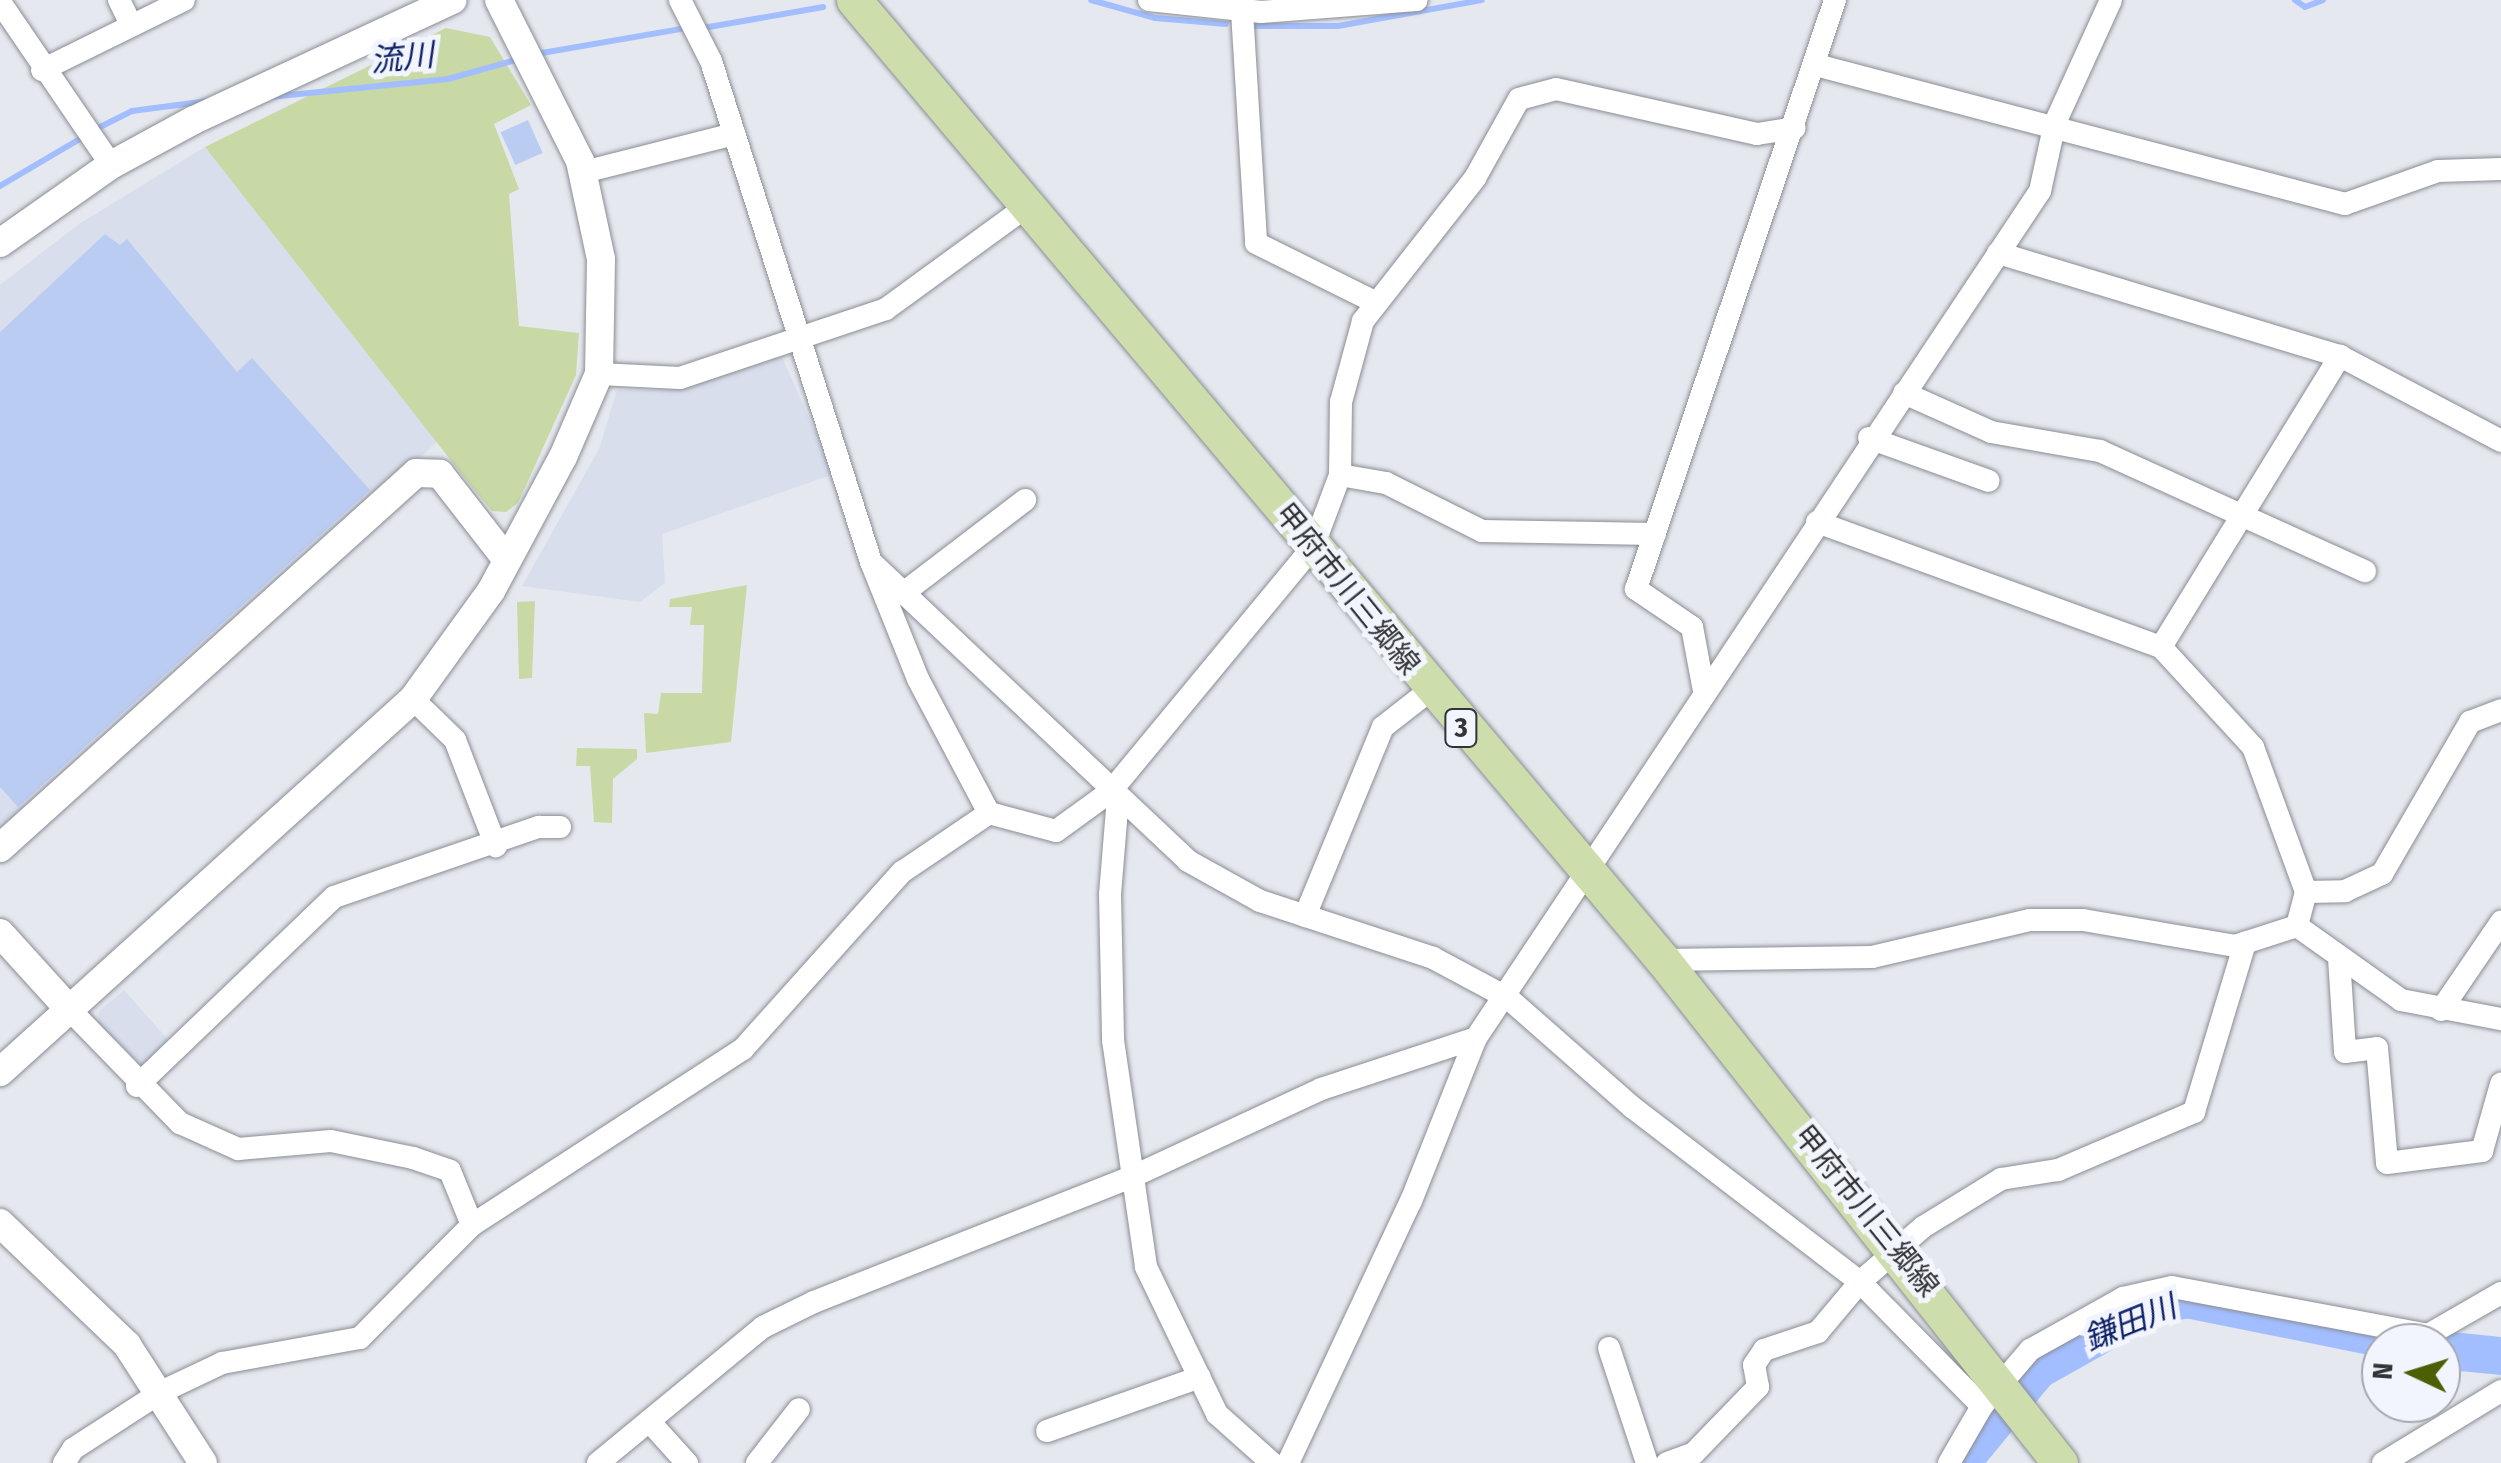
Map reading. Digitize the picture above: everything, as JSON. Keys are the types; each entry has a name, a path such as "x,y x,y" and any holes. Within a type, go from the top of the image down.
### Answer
{"main road":[{"name":"甲府市川三郷線","path":"854,0 1430,690 1663,960 1896,1247 1992,1393 2060,1463"}],"street":[{"path":"119,0 131,24"},
{"path":"42,70 184,0"},
{"path":"0,243 111,166 452,0"},
{"path":"0,1072 413,698 507,560 599,374 601,259 584,172 500,0"},
{"path":"680,0 734,134 871,562 918,679 989,813 1056,830 1115,794 1313,546 1340,475 1341,402 1375,302 1474,178 1500,121 1536,90 1579,92 1757,134 1794,128"},
{"path":"1149,0 1242,11 1417,0"},
{"path":"1704,691 1692,627 1637,596 1835,0"},
{"path":"1288,1463 1404,1218 1476,1038 1508,998 1590,876 1704,691 1818,522 1869,438 1904,393 2040,191 2055,123 2111,0"},
{"path":"0,2 42,70 111,166"},
{"path":"1242,11 1256,243 1375,302"},
{"path":"1816,65 2055,123 2210,174 2345,204 2438,171 2501,169"},
{"path":"584,172 734,134"},
{"path":"599,374 680,378 886,309 1027,206"},
{"path":"1998,253 2340,356 2499,438"},
{"path":"2161,648 2340,356"},
{"path":"1904,393 1991,432 2100,451 2365,570"},
{"path":"1869,438 1990,480"},
{"path":"0,848 416,474 440,474 507,560"},
{"path":"1340,475 1386,483 1482,532 1655,534"},
{"path":"906,591 1024,500"},
{"path":"1818,522 2161,648 2254,747 2306,892 2297,926"},
{"path":"871,562 1188,861 1305,916 1433,958 1508,998 1632,1108 1860,1282 1992,1393"},
{"path":"1305,916 1384,727 1430,690"},
{"path":"413,698 455,740 496,846"},
{"path":"2306,892 2345,891 2382,874 2470,722 2501,710"},
{"path":"1115,794 1110,894 1113,1040 1136,1175 1146,1267 1217,1414 1272,1463"},
{"path":"64,1463 73,1448 161,1392 222,1363 360,1338 472,1225 743,1048 902,872 989,813"},
{"path":"137,1086 334,897 496,846 539,827 560,828"},
{"path":"1663,960 1872,957 2030,920 2245,943 2297,926"},
{"path":"2441,1010 2501,922"},
{"path":"2297,926 2401,1000 2501,1019"},
{"path":"0,933 137,1086 180,1123 238,1148 331,1142 450,1171 472,1225"},
{"path":"1667,1463 1694,1452 1758,1386 1754,1365 1764,1350 1818,1332 1896,1247 2001,1179 2058,1170 2194,1112 2245,943"},
{"path":"2340,958 2344,1052 2377,1048 2387,1163 2482,1151 2501,1084"},
{"path":"598,1463 763,1327 1136,1175 1322,1089 1476,1038"},
{"path":"0,1223 83,1298 161,1392 203,1463"},
{"path":"1949,1463 1992,1393 2081,1316 2172,1287 2428,1335 2501,1293"},
{"path":"1609,1348 1648,1463"},
{"path":"1047,1430 1200,1378"},
{"path":"2383,1463 2501,1391"},
{"path":"758,1463 799,1409"},
{"path":"648,1420 687,1463"}],"shaded area":[{"path":"205,147 437,442 0,835 0,285 79,224"},
{"path":"782,357 834,474 662,534 665,583 640,602 522,586 599,449 617,390 672,390"},
{"path":"124,990 171,1043 145,1068 98,1024 99,1011"}],"green space":[{"path":"446,28 490,37 531,105 494,124 519,189 509,194 519,326 579,333 576,375 518,503 506,512 492,511 471,486 205,147"},
{"path":"747,585 731,742 646,753 644,713 658,714 661,693 702,693 704,625 690,625 692,607 669,607 670,599"},
{"path":"535,601 532,678 519,679 517,602"},
{"path":"577,748 637,749 637,759 613,779 612,823 594,822 590,766 576,766"}],"building":[{"path":"528,120 543,153 515,165 501,132"},
{"path":"105,234 120,245 127,239 237,372 252,358 370,490 18,807 0,787 0,332"}],"waterway":[{"name":"流川","path":"1091,0 1155,18 1226,24"},
{"name":"流川","path":"1249,26 1338,26 1482,0"},
{"name":"流川","path":"2295,0 2305,7 2323,0"},
{"name":"流川","path":"703,28 823,7"},
{"name":"流川","path":"536,54 686,28"},
{"name":"流川","path":"270,97 448,79 519,59"},
{"name":"流川","path":"96,129 132,111 208,101"},
{"name":"流川","path":"0,186 85,136"},
{"name":"鎌田川","path":"1961,1463 2038,1370 2148,1308 2187,1299 2361,1334"},
{"name":"鎌田川","path":"2461,1352 2501,1356"}]}
